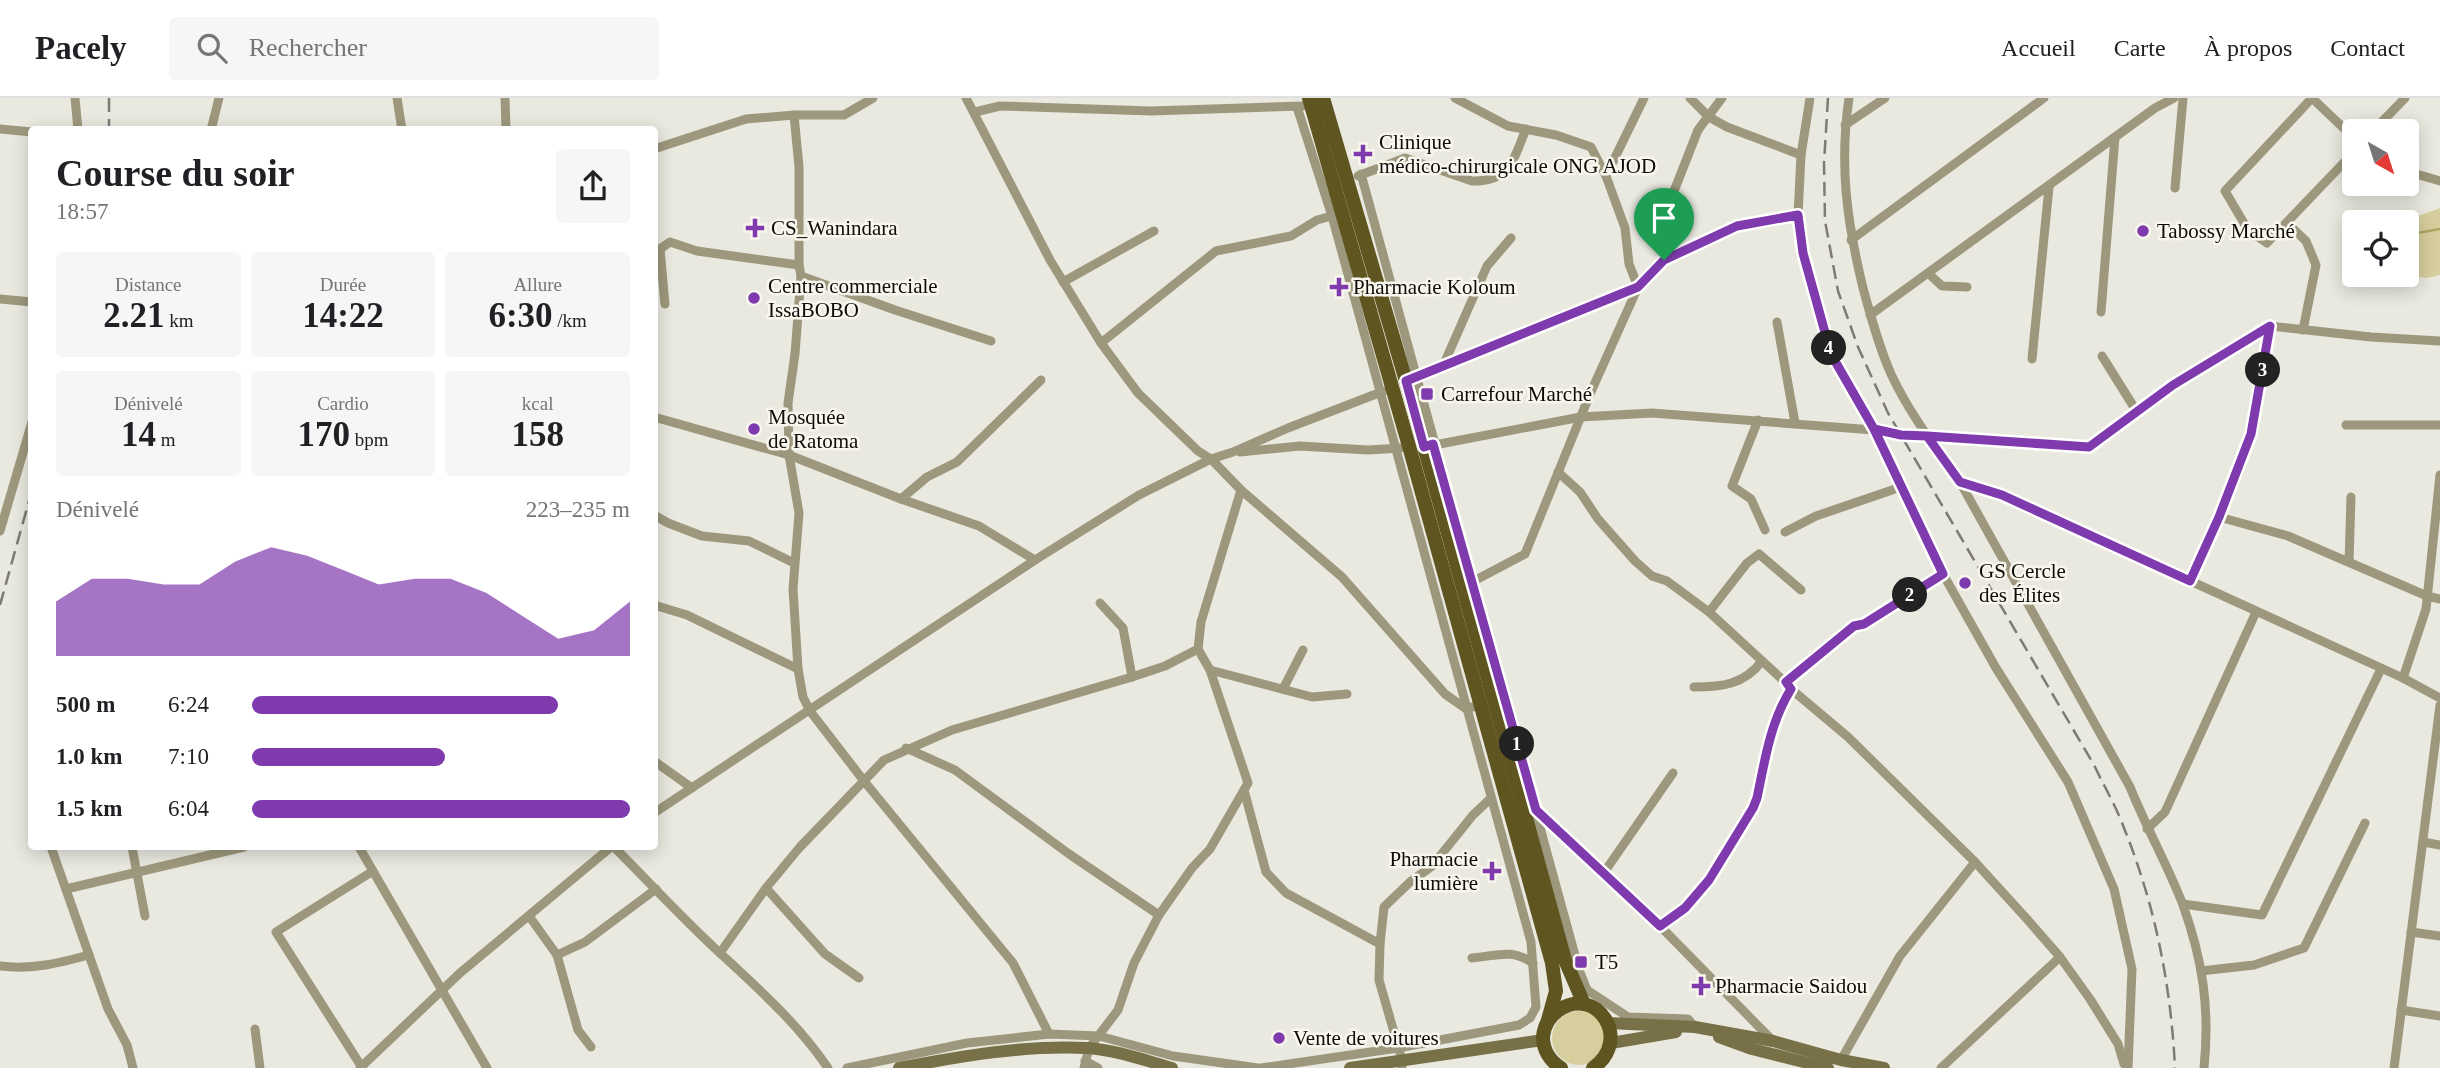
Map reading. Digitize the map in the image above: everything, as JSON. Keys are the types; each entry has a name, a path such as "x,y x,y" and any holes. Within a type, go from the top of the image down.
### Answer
{"main road":[{"path":"1310,102 1347,181 1411,378 1416,447 1473,707 1514,855 1552,963 1556,990 1543,1040 1549,1058 1561,1068"},
{"path":"1310,102 1386,391 1416,447 1564,935 1565,960 1584,1004"},
{"path":"1548,1020 1564,1007 1584,1004 1602,1014 1608,1023 1611,1042 1608,1053 1599,1066"},
{"path":"1608,1023 1695,1027 1773,1041 1841,1060 1884,1068"},
{"path":"1611,1042 1675,1032 1707,1035 1825,1068"},
{"path":"1350,1068 1543,1040"},
{"path":"899,1068 954,1057 1019,1049 1086,1059 1121,1053 1172,1068"}],"street":[{"path":"75,98 78,126"},
{"path":"212,126 219,98"},
{"path":"397,98 401,126"},
{"path":"505,98 506,126"},
{"path":"847,1068 967,1043 1049,1034 1099,1036 1173,1056 1259,1068 1401,1059 1519,1025 1530,1018 1536,1007 1531,942 1514,855 1491,798 1473,707 1445,694 1342,577 1241,490 1138,393 1101,342 1050,260 966,98"},
{"path":"1148,98 1151,111"},
{"path":"1455,98 1508,125 1556,135 1591,148 1606,176 1625,229 1629,264 1638,287"},
{"path":"1606,176 1644,98"},
{"path":"1690,98 1709,117 1727,127 1801,155"},
{"path":"1664,260 1667,209 1698,130 1722,98"},
{"path":"1810,98 1801,155 1798,215 1803,253 1831,354 1874,429 1943,574 1996,668 2068,782 2113,889 2132,969 2127,1068"},
{"path":"1849,98 1843,178 1851,240 1870,315 1891,375 1927,436 1960,482 2130,787 2183,904 2202,971 2207,1009 2204,1068"},
{"path":"1845,125 1885,98"},
{"path":"1851,240 2044,98"},
{"path":"1870,315 2155,108 2174,98"},
{"path":"2175,188 2183,98"},
{"path":"2342,127 2312,98 2225,191 2248,230 2267,243 2342,165"},
{"path":"2385,119 2405,98"},
{"path":"658,148 746,119 844,115 870,99"},
{"path":"658,810 1035,560 1139,495 1211,459 1386,391 1332,216 1310,102 1151,111 1000,106 975,112"},
{"path":"794,115 799,167 801,276 788,403 789,456 799,513 793,589 798,669 803,697 810,711 864,781 1013,963 1049,1034"},
{"path":"1347,181 1405,158 1472,181 1482,181 1502,175 1511,166 1526,129"},
{"path":"0,130 28,132"},
{"path":"2101,313 2116,137"},
{"path":"1361,174 1411,378 1638,287"},
{"path":"2419,175 2440,181"},
{"path":"2032,359 2049,187"},
{"path":"1472,582 1525,554 1638,287 1664,260 1737,226 1798,215"},
{"path":"1101,342 1216,251 1292,236 1317,220 1332,216"},
{"path":"2287,223 2306,241 2316,265 2304,330"},
{"path":"1063,282 1154,231"},
{"path":"1443,366 1487,266 1511,238"},
{"path":"658,248 670,242 697,251 799,265"},
{"path":"658,255 665,304"},
{"path":"1928,273 1942,286 1967,287"},
{"path":"801,276 991,341"},
{"path":"0,299 28,302"},
{"path":"1777,322 1795,423"},
{"path":"1233,452 1300,446 1368,450 1416,447 1581,417 1652,413 1874,429 1901,435 2089,447 2173,385 2270,326 2440,341"},
{"path":"2190,581 2219,517 2251,434 2270,326"},
{"path":"2102,356 2137,412"},
{"path":"901,499 927,477 957,462 1041,380"},
{"path":"658,418 789,456 979,526 1035,560"},
{"path":"1758,420 1732,486 1751,499 1765,530"},
{"path":"2346,425 2440,425"},
{"path":"0,531 4,501 28,433"},
{"path":"1416,447 1472,582 1536,810 1564,935 1587,990 1628,1017 1688,1019 1695,1027"},
{"path":"1558,472 1580,492 1598,519 1635,561 1652,576 1667,581 1709,612 1788,686 1848,737 1975,862 2060,957 2118,1044 2127,1068"},
{"path":"2403,678 2426,609 2440,475"},
{"path":"1960,482 2002,495 2403,678 2440,698"},
{"path":"1785,532 1816,516 1901,487"},
{"path":"1098,1068 1086,1059 1118,1010 1134,963 1159,915 1192,868 1210,849 1248,783 1210,670 1199,649 1201,622 1241,490"},
{"path":"2349,562 2351,497"},
{"path":"658,517 702,536 750,541 794,563"},
{"path":"2219,517 2288,536 2427,596 2440,599"},
{"path":"1709,612 1747,563 1759,554 1801,590"},
{"path":"1660,926 1685,908 1709,880 1753,808 1777,710 1788,686 1854,626 1864,624 1943,574"},
{"path":"1100,603 1123,628 1132,677"},
{"path":"658,607 688,615 798,669"},
{"path":"2147,829 2165,812 2256,612"},
{"path":"720,953 766,888 800,847 884,760 952,730 1166,666 1199,649"},
{"path":"1283,690 1303,650"},
{"path":"1693,687 1725,686 1753,673 1762,661"},
{"path":"2183,904 2262,915 2381,669"},
{"path":"1210,670 1312,697 1347,694"},
{"path":"2394,1068 2440,705"},
{"path":"906,748 955,769 1069,854 1159,915"},
{"path":"658,764 692,788"},
{"path":"1603,874 1672,773"},
{"path":"1244,790 1266,872 1286,893 1380,943"},
{"path":"1401,1059 1378,980 1384,907 1410,882 1432,866 1491,798"},
{"path":"1536,810 1660,926 1773,1041"},
{"path":"2202,971 2254,965 2304,948 2365,823"},
{"path":"2423,842 2440,845"},
{"path":"52,850 108,1009 127,1045 133,1068"},
{"path":"133,850 145,916"},
{"path":"66,889 223,850"},
{"path":"361,850 487,1068"},
{"path":"373,871 276,932 360,1067 441,990 608,850"},
{"path":"615,850 764,993 809,1041 828,1068"},
{"path":"1841,1060 1900,956 1975,862"},
{"path":"766,888 825,954 859,978"},
{"path":"556,955 585,942 656,889"},
{"path":"529,916 556,955 578,1030 591,1046"},
{"path":"2411,932 2440,936"},
{"path":"1472,957 1520,954 1533,963"},
{"path":"0,966 41,967 89,955"},
{"path":"1941,1068 2060,957"},
{"path":"2401,1010 2440,1016"},
{"path":"255,1029 260,1068"}],"shaded area":[{"path":"2440,208 2440,275 2419,277 2419,216"},
{"path":"1579,1011 1598,1019 1606,1038 1598,1057 1579,1065 1560,1057 1552,1038 1560,1019"}],"waterway":[{"path":"2419,233 2440,229"}],"railway":[{"path":"109,98 109,126"},
{"path":"1828,98 1824,163 1825,221 1838,291 1858,347 1888,413 2094,765 2117,812 2135,857 2160,946 2170,1006 2175,1068"},
{"path":"0,605 28,504"}],"place":[{"name":"Clinique médico-chirurgicale ONG AJOD","path":"1363,154"},
{"name":"CS_Wanindara","path":"755,228"},
{"name":"Tabossy Marché","path":"2143,231"},
{"name":"Pharmacie Koloum","path":"1339,287"},
{"name":"Centre commerciale IssaBOBO","path":"754,298"},
{"name":"Carrefour Marché","path":"1427,394"},
{"name":"Mosquée de Ratoma","path":"754,429"},
{"name":"GS Cercle des Élites","path":"1965,583"},
{"name":"Pharmacie lumière","path":"1492,871"},
{"name":"T5","path":"1581,962"},
{"name":"Pharmacie Saidou","path":"1701,986"},
{"name":"Vente de voitures","path":"1279,1038"}],"route":[{"path":"1664,260 1638,287 1406,381 1424,447 1433,444 1536,810 1660,926 1685,908 1709,880 1753,808 1777,710 1791,689 1786,682 1854,626 1864,624 1943,574 1874,429 1901,435 1927,436 2089,447 2173,385 2270,326 2251,434 2219,517 2190,581 2002,495 1960,482 1927,436 1901,435 1874,429 1831,354 1803,253 1798,215 1737,226 1664,260"}]}
